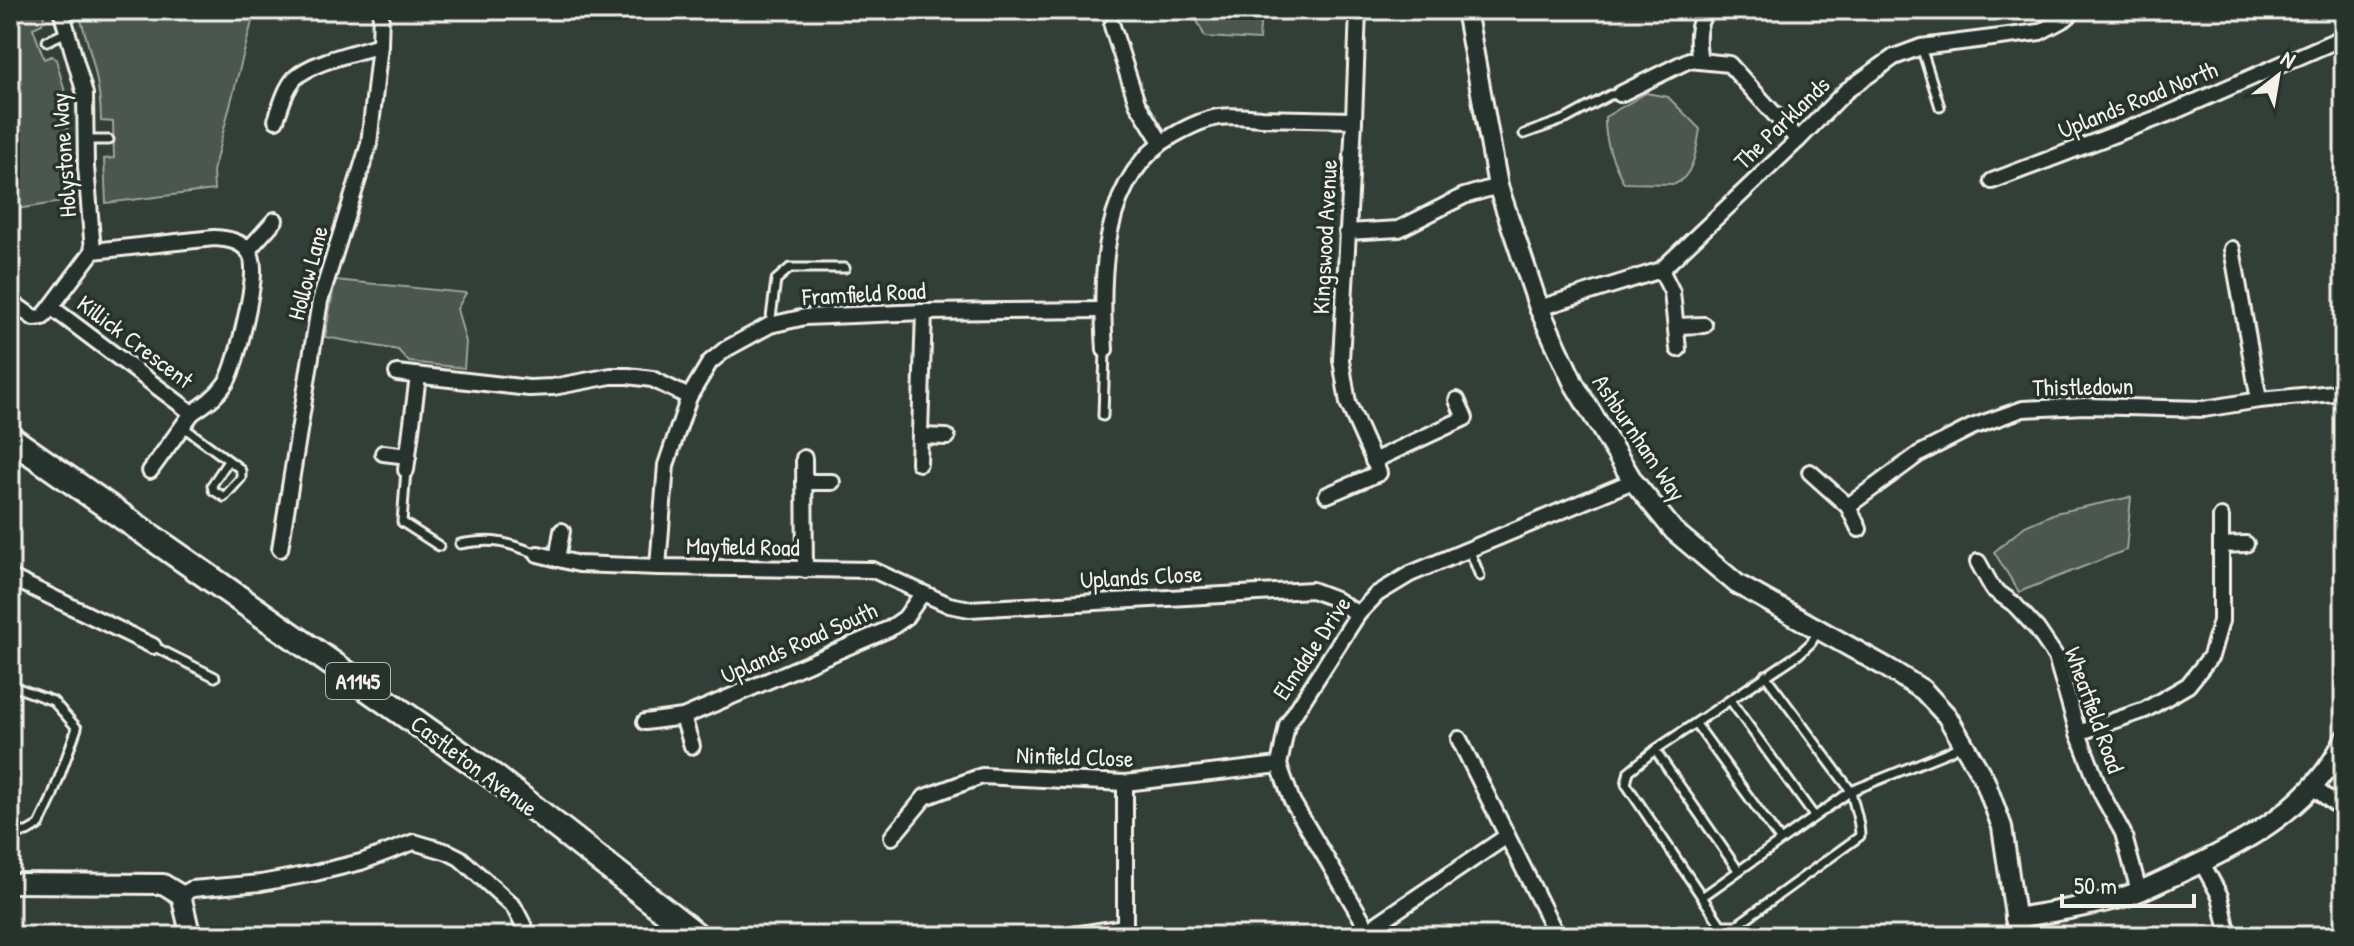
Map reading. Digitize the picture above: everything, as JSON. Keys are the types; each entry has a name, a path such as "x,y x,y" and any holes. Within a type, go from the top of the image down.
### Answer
{"main road":[{"name":"Castleton Avenue","path":"10,438 494,777 697,936"}],"street":[{"name":"Holystone Way","path":"61,10 85,94 93,251"},
{"name":"Hollow Lane","path":"280,549 320,301 369,144 381,10"},
{"name":"Kingswood Avenue","path":"1358,10 1341,360 1348,403 1373,461"},
{"name":"Ashburnham Way","path":"1466,10 1498,186 1539,308 1574,384 1633,481 1674,531 1737,584 1923,690 1947,716 1965,742 1985,781 2002,827 2017,927"},
{"path":"1700,61 1697,40 1701,16 1707,10"},
{"name":"The Parklands","path":"1539,308 1661,270 1846,91 1894,57 1921,47 2040,32 2075,10"},
{"path":"1112,26 1137,103 1161,142"},
{"name":"Uplands Road North","path":"1992,181 2168,114 2344,39"},
{"path":"276,120 287,90 294,79 305,71 380,45"},
{"path":"1620,94 1689,60 1729,64 1798,140"},
{"path":"1105,350 1102,310 1111,222 1124,187 1141,161 1161,142 1190,126 1219,117 1354,120"},
{"path":"1347,232 1399,229 1464,196 1498,186"},
{"path":"93,251 214,238 239,243 248,250 275,220"},
{"path":"2232,249 2259,400"},
{"name":"Killick Crescent","path":"150,471 192,413 209,402 234,369 252,278 252,260 248,250"},
{"name":"Killick Crescent","path":"10,301 34,318 43,317 93,251"},
{"path":"1661,270 1672,292 1678,349"},
{"name":"Killick Crescent","path":"51,307 192,413"},
{"name":"Framfield Road","path":"658,567 666,465 689,397 710,362 726,349 770,325 805,317 1102,310"},
{"path":"919,463 924,312"},
{"path":"1676,326 1704,325"},
{"path":"397,373 529,388 628,376 652,379 689,397"},
{"path":"383,453 407,463 418,376"},
{"name":"Thistledown","path":"1848,506 1919,454 1972,427 2023,409 2085,406 2204,409 2344,392"},
{"path":"1327,495 1379,473 1373,461 1465,418 1457,400"},
{"path":"921,436 947,437"},
{"path":"804,458 805,570"},
{"path":"1810,472 1848,506 1859,529"},
{"name":"Elmdale Drive","path":"1279,765 1287,725 1358,614 1377,594 1410,574 1633,481"},
{"path":"804,482 832,482"},
{"path":"2078,733 2145,710 2177,692 2188,685 2211,656 2221,621 2221,517"},
{"path":"557,559 562,531"},
{"path":"2221,545 2246,544"},
{"name":"Mayfield Road","path":"538,554 579,564 873,570 897,579 922,594"},
{"name":"Wheatfield Road","path":"1978,562 1993,589 2014,604 2037,629 2056,657 2078,733 2101,793 2123,833 2139,891"},
{"path":"10,577 153,646"},
{"name":"Uplands Close","path":"922,594 949,605 970,609 1312,590 1333,598 1358,614"},
{"name":"Uplands Road South","path":"645,722 683,717 889,629 905,618 922,594"},
{"path":"683,717 692,746"},
{"path":"1459,739 1557,936"},
{"path":"2017,927 2139,891 2202,863 2264,828 2313,787 2344,740"},
{"path":"1279,765 1292,801 1370,933 1507,836"},
{"name":"Ninfield Close","path":"892,837 925,797 982,776 1125,783 1279,765"},
{"path":"1068,936 1128,931 1125,783"},
{"path":"2313,787 2344,811"},
{"path":"181,895 192,889 261,883 315,873 361,862 414,842 460,858 514,907 529,936"},
{"path":"2202,863 2220,896 2229,936"},
{"path":"10,883 163,884 181,895 188,936"}],"lane":[{"path":"47,41 67,32"},
{"path":"1921,47 1940,107"},
{"path":"1524,134 1566,119 1610,95 1620,94"},
{"path":"86,140 109,140"},
{"path":"770,325 776,280 790,268 845,268"},
{"path":"1103,416 1105,350"},
{"path":"182,426 228,461 243,474 224,497 213,490 212,485 228,461"},
{"path":"407,463 402,522 439,546"},
{"path":"460,544 490,540 538,554"},
{"path":"1469,549 1480,576"},
{"path":"1765,675 1851,791 1860,821 1860,836 1737,925 1721,925 1626,784 1629,771 1655,750 1811,643 1819,630"},
{"path":"153,646 215,677"},
{"path":"10,685 53,701 77,728 39,825 27,832 10,832"},
{"path":"1730,700 1814,816"},
{"path":"1696,724 1780,840"},
{"path":"1702,897 1851,791 1965,742"},
{"path":"1655,750 1738,870"}],"shaded area":[{"path":"10,10 42,10 42,24 33,28 44,59 52,56 56,59 66,96 69,176 73,176 75,200 10,210"},
{"path":"78,10 255,10 213,171 214,190 106,203 104,159 114,158 113,122 101,121 97,79"},
{"path":"1151,10 1261,10 1259,40 1205,37 1193,12 1151,14"},
{"path":"1646,93 1668,97 1700,129 1690,168 1675,184 1624,183 1610,151 1605,117"},
{"path":"335,280 466,293 457,309 466,342 464,368 409,362 398,350 325,337"},
{"path":"2131,497 2126,550 2019,592 1994,552 2025,526 2055,513"}]}
